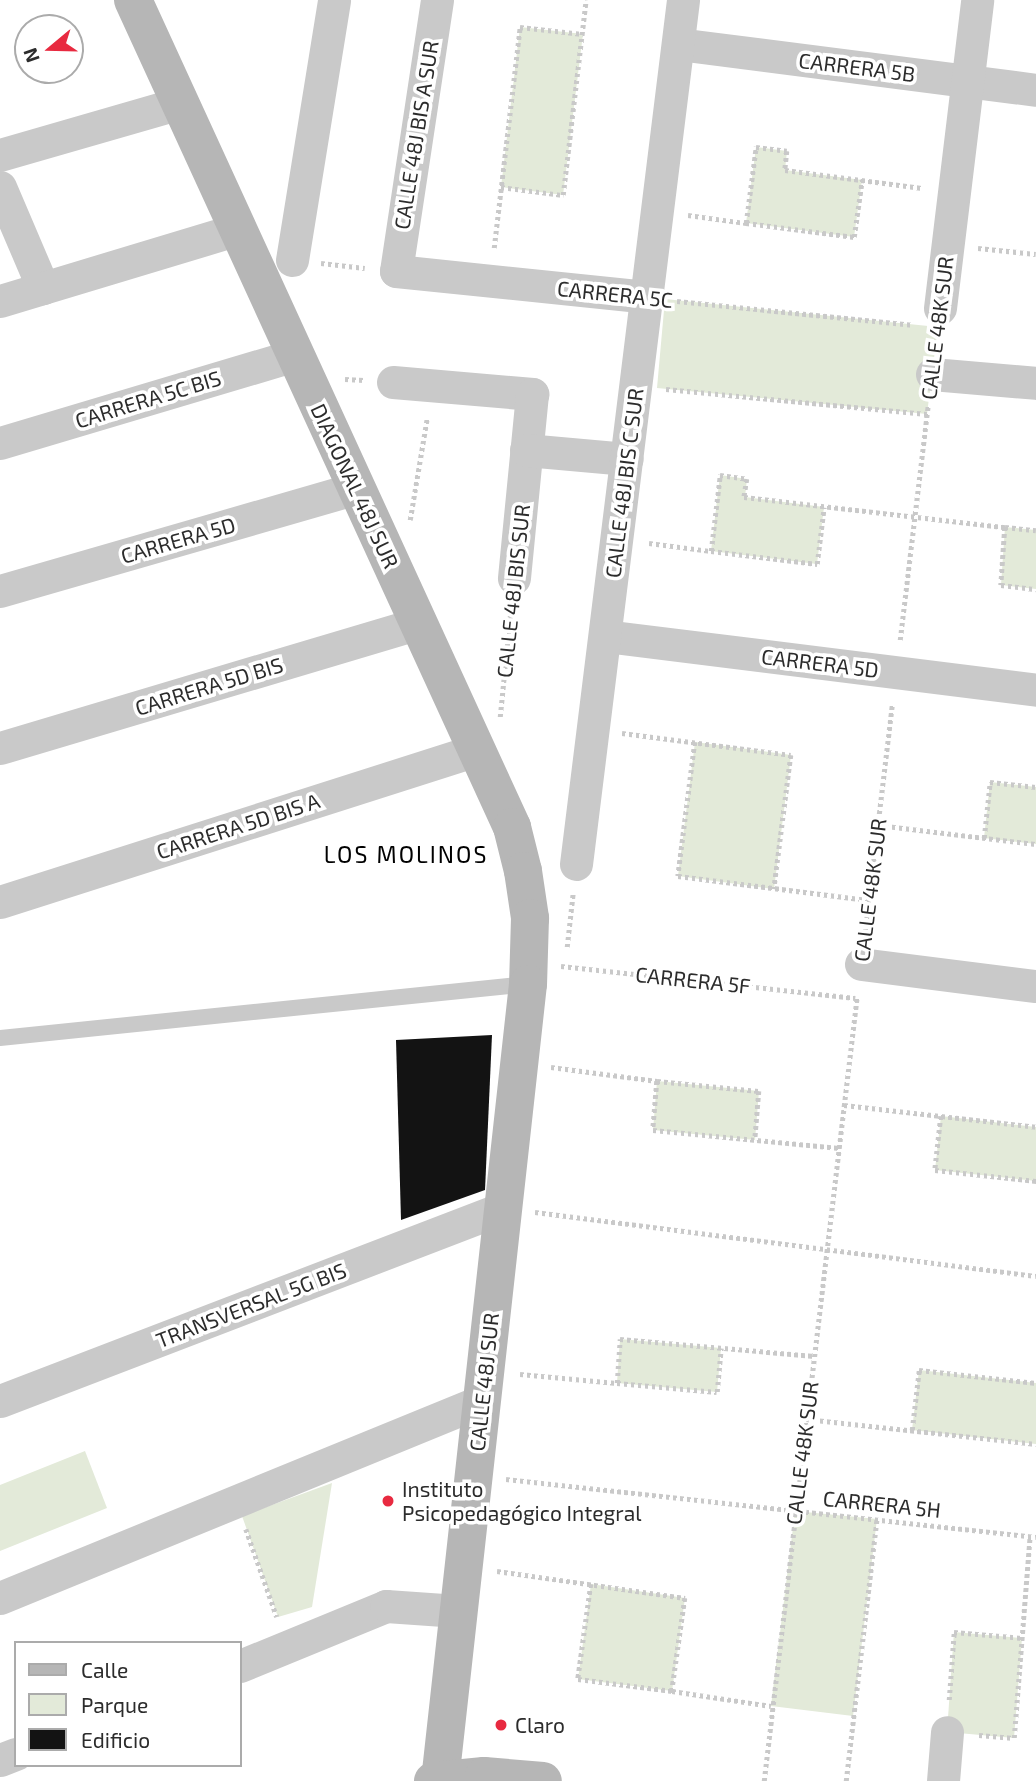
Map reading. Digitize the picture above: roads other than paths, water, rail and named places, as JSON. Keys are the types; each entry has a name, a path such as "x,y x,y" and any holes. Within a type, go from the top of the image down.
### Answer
{"street":[{"name":"DIAGONAL 48J SUR","path":"133,0 418,624 487,736 517,849 541,971"},
{"path":"292,260 334,0"},
{"name":"CALLE 48J BIS A SUR","path":"396,271 437,0"},
{"name":"CALLE 48J BIS C SUR","path":"576,864 683,0"},
{"name":"CALLE 48K SUR","path":"939,318 977,0"},
{"name":"CARRERA 5B","path":"678,44 1036,90"},
{"path":"0,155 180,103"},
{"path":"0,187 43,288"},
{"path":"0,301 238,229"},
{"name":"CARRERA 5C","path":"396,271 647,297"},
{"name":"CARRERA 5C BIS","path":"0,443 300,366"},
{"path":"932,374 1036,383"},
{"name":"CALLE 48J BIS SUR","path":"393,382 531,394 514,578"},
{"path":"526,450 627,458"},
{"name":"CARRERA 5D","path":"0,592 356,488"},
{"name":"CARRERA 5D BIS","path":"0,748 418,624"},
{"name":"CARRERA 5D","path":"605,636 1036,690"},
{"name":"CARRERA 5D BIS A","path":"0,902 487,736"},
{"path":"861,964 1036,986"},
{"name":"CALLE 48J SUR","path":"437,1780 519,1063 541,971"},
{"name":"TRANSVERSAL 5G BIS","path":"0,1401 503,1208"},
{"path":"0,1598 236,1503 483,1386"},
{"path":"242,1665 386,1606 458,1611"},
{"path":"943,1781 947,1732"},
{"path":"437,1780 543,1781"}],"lane":[{"path":"0,1038 541,971"}],"place":[{"name":"Instituto Psicopedagógico Integral","path":"388,1501"},
{"name":"Claro","path":"501,1725"}],"district":[{"name":"LOS MOLINOS","path":"406,854"}]}
